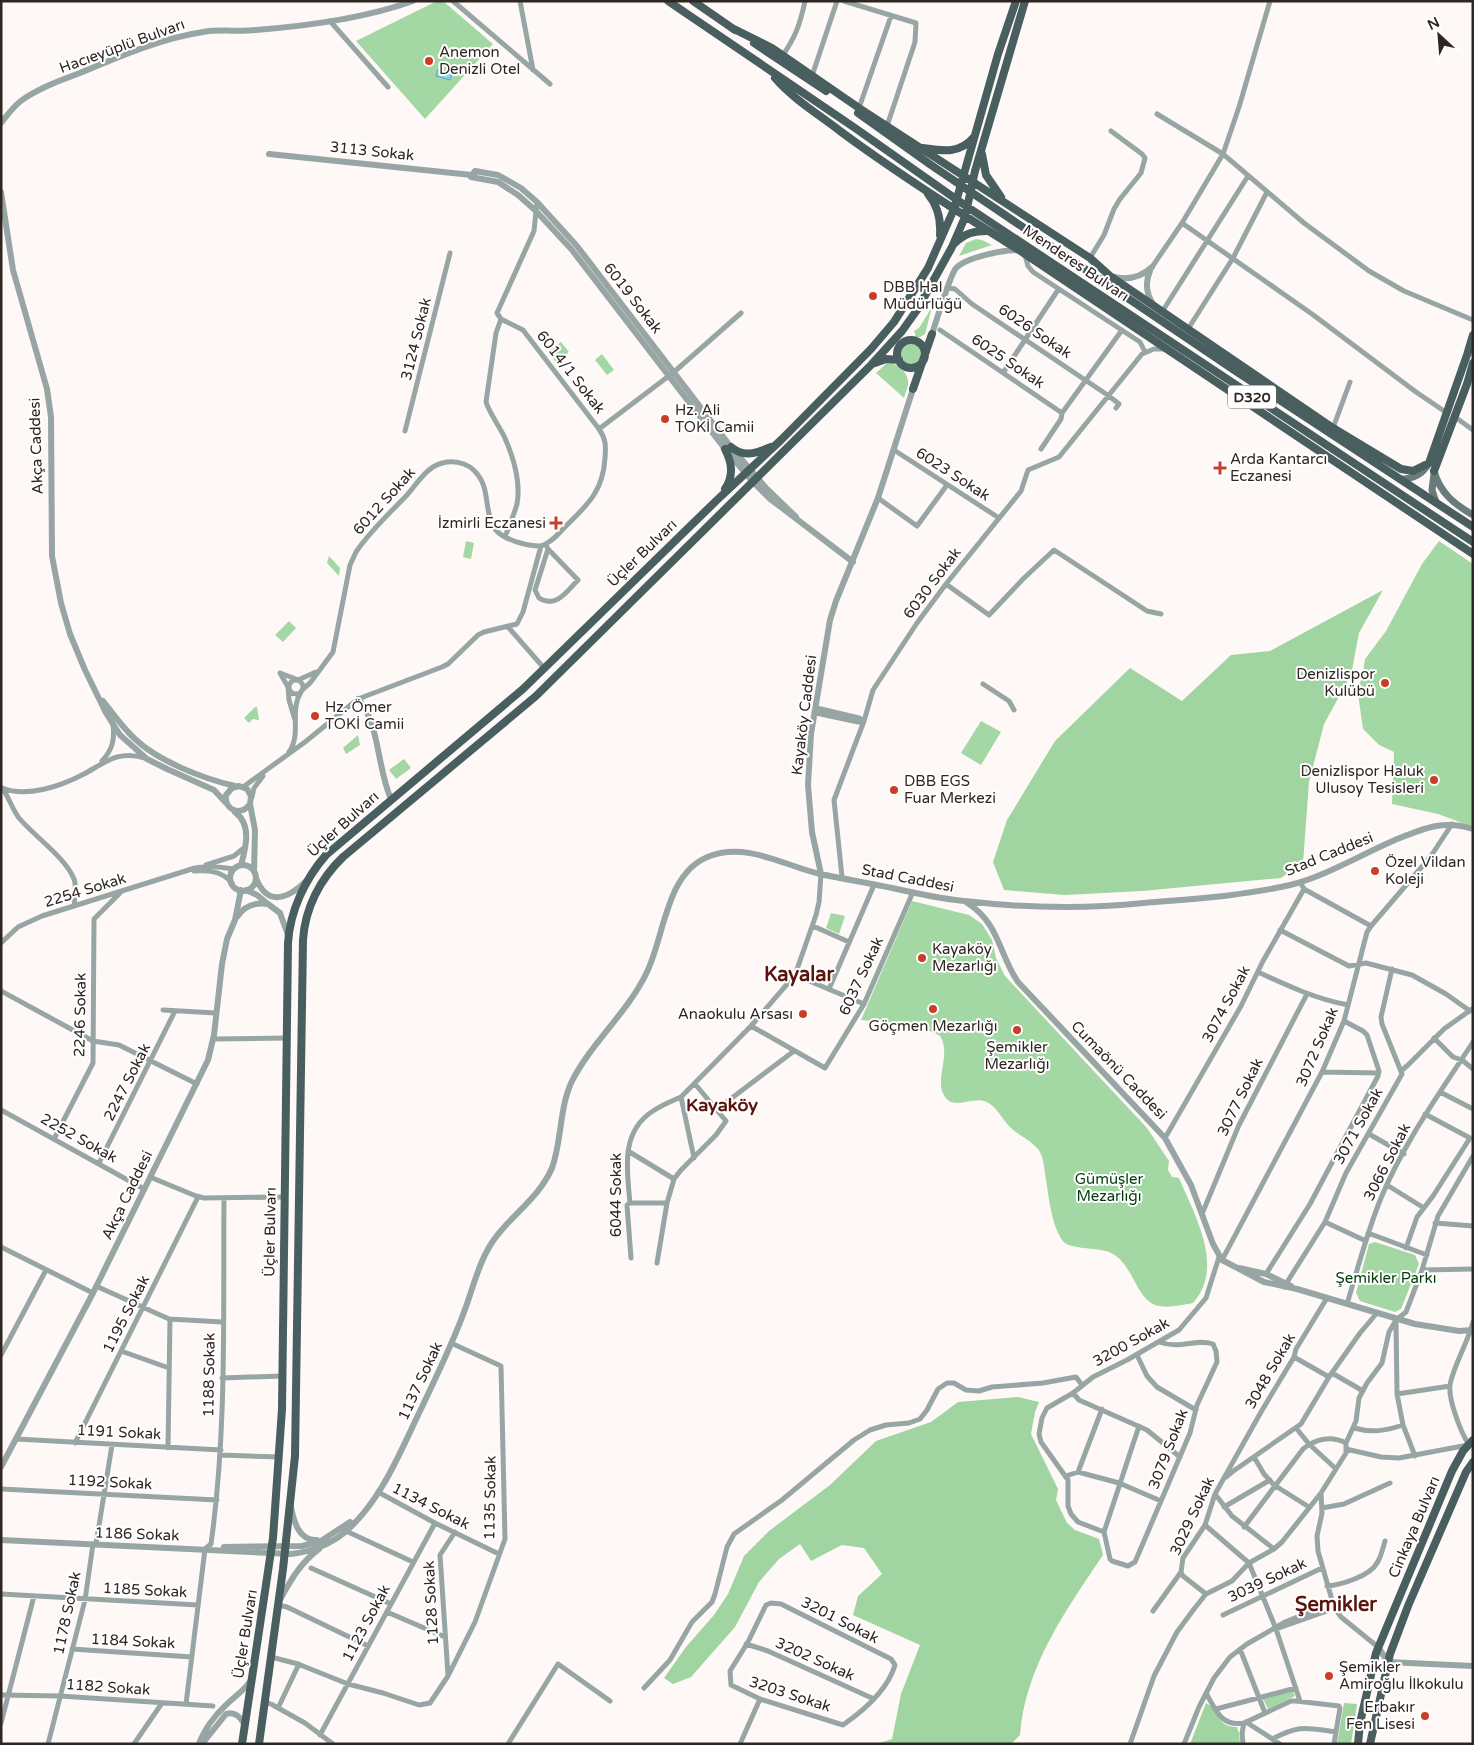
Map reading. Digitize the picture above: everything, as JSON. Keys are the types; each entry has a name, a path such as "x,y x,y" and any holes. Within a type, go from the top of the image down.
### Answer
{"main road":[{"name":"Menderes Bulvarı","path":"668,1 905,164 1025,251 1211,370 1473,542"},
{"path":"693,1 732,28 772,48 781,58 812,76 887,126 917,150 947,165 1090,258 1110,276 1154,306 1186,332 1249,371 1333,428 1401,469 1413,471 1428,463"},
{"name":"Üçler Bulvarı","path":"242,1744 272,1550 280,1457 288,936 295,908 308,879 326,855 523,689 781,440 878,342 894,322 928,268 954,209 998,54 1016,1"},
{"name":"Üçler Bulvarı","path":"259,1744 287,1551 297,1410 296,1327 303,940 306,918 315,894 328,873 343,856 536,696 871,365 909,322 952,247 965,217 972,181 1025,1"},
{"name":"Menderes Bulvarı","path":"781,58 917,150 1038,237 1186,332 1249,380 1473,526"},
{"path":"768,70 781,85 804,104 875,157 987,231 1025,251 1139,331 1473,554"},
{"path":"917,150 953,151 967,144 976,133"},
{"path":"982,149 986,176 1006,202"},
{"path":"925,191 934,196 940,195 951,188 953,182 947,165"},
{"path":"925,191 931,198 939,216 941,225 940,241"},
{"path":"997,236 993,227 994,217 1002,209 1016,209"},
{"path":"952,247 959,239 970,233 987,231"},
{"path":"907,367 915,367 923,359 923,348 909,335 909,322"},
{"path":"913,389 907,367 899,360 897,354 900,346 907,340 924,340 930,333"},
{"path":"913,389 930,333"},
{"path":"1436,502 1432,490 1434,471 1473,335"},
{"path":"871,365 886,359 899,360"},
{"path":"1400,479 1413,478 1421,474 1428,463 1473,363"},
{"path":"1211,370 1228,390"},
{"path":"728,448 748,454 763,450 781,440"},
{"path":"717,500 727,486 731,476 732,464 728,448"},
{"path":"1434,471 1445,495 1473,515"},
{"name":"Cinkaya Bulvarı","path":"1358,1744 1360,1723 1378,1647 1452,1471 1463,1452 1471,1444"},
{"name":"Cinkaya Bulvarı","path":"1370,1744 1388,1662 1408,1606 1466,1472 1473,1462"}],"street":[{"name":"Hacıeyüplü Bulvarı","path":"1,123 9,112 23,99 41,89 103,63 170,39 206,31 256,30 330,21 366,15 413,1"},
{"path":"452,1 550,84"},
{"path":"520,1 534,70"},
{"path":"781,58 800,26 805,1"},
{"path":"812,76 837,1"},
{"path":"844,1 916,23 915,42 887,126"},
{"path":"1154,306 1146,286 1147,280 1152,268 1182,223 1223,154 1270,1"},
{"path":"859,108 892,16"},
{"path":"330,21 388,87"},
{"path":"1157,114 1223,154 1304,223 1369,271 1404,291 1473,320"},
{"path":"1090,258 1104,235 1114,209 1128,188 1141,174 1144,164 1142,154 1111,130"},
{"name":"3113 Sokak","path":"269,154 473,174"},
{"name":"6019 Sokak","path":"473,174 498,175 521,188 537,202 577,246 674,372 728,448"},
{"name":"6019 Sokak","path":"473,174 498,182 518,195 536,211 572,250 668,377 769,498 853,562"},
{"path":"1162,312 1248,176"},
{"name":"Akça Caddesi","path":"1,192 14,270 47,389 50,417 51,535 55,579 70,634 85,670 113,725 130,745 147,759 167,770 214,790 232,810 240,815 245,824 246,844 240,865"},
{"path":"1186,332 1233,258 1267,192"},
{"path":"537,202 534,231 497,310 501,319 496,333 486,402 489,412 510,450 517,478 518,492 516,505 505,537 534,546 545,547 578,580 560,599 549,602 541,600 535,590 545,547"},
{"path":"1182,223 1312,314 1416,392 1473,430"},
{"path":"930,333 940,300 948,288 954,271 962,264 1001,251 1025,251 1028,266 1033,272 1140,342 1143,352"},
{"name":"3124 Sokak","path":"405,432 450,253"},
{"path":"1110,276 1136,277 1152,268"},
{"name":"6026 Sokak","path":"948,288 955,290 972,304 1109,396"},
{"path":"1003,373 1058,290"},
{"path":"255,874 255,830 249,792 243,787 266,772 358,699 442,667 448,664 478,635 517,624 523,612 545,547 598,490 604,473 606,442 599,429 668,377 741,313"},
{"name":"6014/1 Sokak","path":"501,319 523,330 599,429"},
{"name":"6025 Sokak","path":"940,330 1062,414"},
{"path":"1041,449 1061,419 1062,414 1122,330"},
{"path":"1139,331 1144,342 1143,352"},
{"path":"1143,352 1154,349 1166,349"},
{"name":"6030 Sokak","path":"842,878 834,800 876,685 917,623 946,584 1021,491 1028,470 1059,456 1143,352"},
{"path":"1249,371 1249,380"},
{"path":"1333,428 1350,382"},
{"name":"Kayaköy Caddesi","path":"681,1097 751,1026 795,975 813,926 819,902 821,874 812,832 808,785 812,734 830,620 878,498 913,389"},
{"path":"1109,396 1119,404 1116,408"},
{"name":"6023 Sokak","path":"894,450 999,518"},
{"name":"6012 Sokak","path":"284,758 294,746 296,740 296,702 301,691 310,683 330,657 334,646 350,565 356,552 433,467 456,462 470,466 483,482 491,522 498,533 505,537"},
{"path":"878,498 917,526 947,485"},
{"path":"946,584 989,615 1054,550 1147,611 1161,614"},
{"path":"508,627 544,668"},
{"name":"6012 Sokak","path":"295,721 289,700 288,687 280,672 297,679"},
{"path":"297,679 303,685 301,691 294,694 288,687 290,682 297,679 305,678 317,672"},
{"path":"983,684 1010,701 1014,710"},
{"name":"Akça Caddesi","path":"98,697 130,734 152,752 181,767 235,786 243,787"},
{"path":"358,699 370,718 383,778 391,799"},
{"path":"816,710 859,718 864,721"},
{"path":"96,766 111,750 114,740 113,725"},
{"path":"1,788 18,792 46,788 71,780 107,760 128,754 147,759"},
{"path":"232,810 240,811 247,808 254,788 266,772"},
{"path":"226,803 228,791 235,786"},
{"path":"1,788 7,795 18,817 71,874 75,885 74,906"},
{"name":"Stad Caddesi","path":"540,1188 547,1178 555,1159 570,1087 584,1061 627,1006 648,970 670,903 686,871 699,861 712,855 731,852 763,856 821,874 965,902 1044,907 1116,905 1250,892 1300,882 1422,829 1452,824 1460,824 1473,829"},
{"name":"3072 Sokak","path":"1220,1258 1322,1072 1344,1021 1367,932 1431,856 1452,824"},
{"name":"2254 Sokak","path":"1,943 24,923 236,855 244,849 246,844"},
{"path":"288,936 282,916 277,909 257,895 232,883 230,876 234,869 240,865 248,866 255,874 264,892 277,897 284,897 293,893 308,879"},
{"name":"2254 Sokak","path":"195,868 210,866 234,869"},
{"name":"2254 Sokak","path":"184,873 212,872 223,875 232,883"},
{"name":"Akça Caddesi","path":"1,1467 4,1455 16,1439 93,1293 208,1060 213,1039 227,939 244,890 253,885 255,874"},
{"path":"1300,882 1304,889 1371,926"},
{"path":"829,989 874,884"},
{"name":"3074 Sokak","path":"1165,1138 1241,1006 1280,930 1304,889"},
{"name":"6037 Sokak","path":"794,1051 825,1068 864,1004 912,892"},
{"name":"2246 Sokak","path":"54,1139 93,1063 94,919 120,893"},
{"name":"Cumaönü Caddesi","path":"965,902 981,913 992,928 1009,968 1018,982 1165,1138 1191,1185 1220,1258"},
{"name":"Akça Caddesi","path":"235,920 242,910 248,906 268,904"},
{"path":"813,926 849,942"},
{"path":"1280,930 1349,966 1366,963 1392,969 1412,975 1472,1009 1444,1029 1401,1071 1381,1017 1392,969"},
{"path":"1258,972 1323,1000 1348,1005"},
{"path":"795,975 864,1004"},
{"path":"1,991 93,1041 119,1046 197,1084"},
{"name":"3077 Sokak","path":"1202,1214 1239,1125 1307,994"},
{"path":"163,1010 216,1013"},
{"name":"2247 Sokak","path":"100,1163 175,1011"},
{"path":"1266,1274 1310,1204 1354,1123 1378,1073 1367,1035 1344,1021"},
{"path":"716,1110 794,1051 751,1026"},
{"path":"213,1039 287,1038"},
{"path":"1434,1038 1453,1057 1462,1060 1473,1069"},
{"name":"3066 Sokak","path":"1348,1304 1368,1233 1387,1185 1426,1114 1473,1042"},
{"name":"3071 Sokak","path":"1285,1285 1325,1222 1346,1173 1402,1074 1401,1071"},
{"path":"1322,1072 1378,1073"},
{"path":"657,1263 667,1203 674,1179 716,1135 726,1121 695,1084"},
{"path":"1440,1092 1473,1109"},
{"path":"681,1097 694,1158"},
{"name":"6044 Sokak","path":"630,1258 627,1205 630,1203 627,1164 628,1150 634,1133 652,1111 681,1097"},
{"name":"2252 Sokak","path":"1,1110 144,1189"},
{"path":"1406,1248 1417,1217 1470,1138 1426,1114"},
{"path":"1369,1134 1404,1154"},
{"path":"628,1150 674,1179"},
{"path":"1130,1744 1154,1676 1177,1632 1206,1594 1232,1581 1249,1563 1274,1549 1290,1535 1321,1493 1354,1428 1362,1391 1382,1364 1389,1332 1396,1320 1406,1312 1427,1255 1435,1223 1473,1156"},
{"path":"150,1177 198,1197 224,1199 284,1197"},
{"path":"1387,1185 1424,1208"},
{"name":"1137 Sokak","path":"287,1551 304,1552 325,1545 346,1530 365,1510 378,1492 394,1465 451,1343 486,1253 496,1237 540,1188"},
{"name":"1195 Sokak","path":"76,1443 198,1197"},
{"name":"1188 Sokak","path":"186,1704 205,1549 211,1544 221,1453 224,1199"},
{"path":"630,1203 667,1203"},
{"path":"1325,1222 1366,1241"},
{"path":"1435,1223 1473,1226"},
{"path":"1368,1233 1427,1255"},
{"path":"1,1247 93,1293"},
{"path":"1220,1258 1264,1282 1285,1285 1377,1312 1396,1320 1459,1331 1472,1330"},
{"name":"3200 Sokak","path":"1066,1476 1041,1442 1039,1434 1042,1418 1047,1408 1073,1393 1093,1376 1137,1355 1179,1330 1206,1298 1220,1258"},
{"path":"1236,1267 1266,1274 1285,1285"},
{"path":"1,1354 46,1270"},
{"path":"1422,1270 1473,1270"},
{"path":"96,1286 170,1319 222,1322"},
{"name":"3048 Sokak","path":"1235,1456 1327,1298"},
{"path":"1222,1481 1301,1424 1331,1375 1377,1312"},
{"path":"168,1448 170,1319"},
{"path":"1396,1320 1397,1394 1403,1425 1416,1456"},
{"path":"1471,1444 1462,1435 1450,1386 1472,1330 1473,1322"},
{"name":"3079 Sokak","path":"1104,1532 1112,1561 1125,1566 1135,1562 1190,1433 1196,1410 1217,1362 1213,1344 1199,1342 1182,1346 1170,1346 1159,1342"},
{"name":"1135 Sokak","path":"348,1684 384,1692 419,1705 430,1703 448,1676 475,1622 506,1539 501,1366 451,1343"},
{"path":"121,1351 169,1368"},
{"path":"1137,1355 1147,1376 1157,1387 1196,1410"},
{"path":"1294,1357 1362,1391"},
{"path":"222,1378 282,1376"},
{"path":"644,1688 670,1660 692,1622 712,1602 718,1586 727,1547 734,1534 782,1500 854,1440 878,1427 909,1423 920,1419 938,1389 947,1383 954,1383 966,1390 978,1391 992,1387 1043,1383 1076,1377 1082,1385"},
{"path":"1397,1394 1450,1386"},
{"path":"1073,1393 1079,1400 1147,1430 1180,1457"},
{"path":"1078,1472 1102,1409"},
{"path":"1354,1428 1373,1432 1403,1425"},
{"path":"1139,1426 1119,1483 1104,1532 1078,1522 1071,1514 1068,1506 1069,1485 1066,1476 1078,1472 1119,1483 1161,1501"},
{"path":"1296,1428 1309,1444 1335,1468"},
{"name":"1191 Sokak","path":"16,1439 112,1444 280,1457"},
{"path":"1244,1527 1302,1449 1322,1439 1340,1440 1346,1446 1386,1457 1399,1458 1471,1444"},
{"name":"1178 Sokak","path":"48,1744 85,1600 112,1444"},
{"name":"3029 Sokak","path":"1153,1611 1182,1572 1183,1558 1205,1525 1215,1494 1235,1456"},
{"path":"1254,1457 1274,1485 1309,1507"},
{"path":"1224,1507 1270,1480"},
{"path":"1322,1508 1344,1504 1390,1483"},
{"name":"1192 Sokak","path":"1,1488 217,1500"},
{"name":"1134 Sokak","path":"378,1492 435,1523 499,1554"},
{"path":"1321,1493 1322,1508 1317,1536 1318,1551 1334,1607 1341,1617 1378,1647 1388,1662 1473,1666"},
{"path":"1215,1494 1224,1507 1244,1527 1274,1549"},
{"path":"290,1501 296,1524 303,1536 315,1540 333,1534"},
{"path":"287,1551 333,1534 365,1510"},
{"name":"1123 Sokak","path":"320,1735 435,1523"},
{"path":"1205,1525 1249,1563 1276,1629 1300,1701"},
{"path":"346,1530 413,1562"},
{"name":"1128 Sokak","path":"448,1676 440,1555 454,1532"},
{"name":"1186 Sokak","path":"1,1540 287,1551"},
{"path":"1328,1586 1347,1583 1373,1568 1378,1562 1385,1540"},
{"path":"325,1545 305,1562 295,1574 279,1603 368,1646"},
{"path":"312,1568 391,1604"},
{"name":"3039 Sokak","path":"1222,1615 1322,1568"},
{"path":"1182,1572 1183,1576 1206,1594"},
{"name":"1185 Sokak","path":"1,1594 198,1605"},
{"path":"1,1723 4,1695 34,1596"},
{"name":"3201 Sokak","path":"746,1644 766,1605 771,1603 781,1604 891,1659 895,1665 892,1673 874,1699"},
{"path":"1184,1744 1206,1693 1221,1668 1240,1649 1285,1622 1301,1615 1334,1607"},
{"path":"387,1612 445,1637"},
{"name":"3203 Sokak","path":"746,1644 730,1671 731,1685 741,1691 760,1699 843,1725 858,1715 874,1699"},
{"name":"3202 Sokak","path":"746,1644 768,1651 874,1699"},
{"name":"1184 Sokak","path":"72,1649 192,1656"},
{"path":"1240,1649 1265,1713"},
{"path":"271,1657 299,1664 348,1684"},
{"path":"278,1708 299,1664"},
{"path":"508,1744 558,1664 610,1701"},
{"path":"200,1744 201,1738 220,1710 243,1692 252,1679"},
{"path":"1216,1709 1296,1688"},
{"path":"1206,1693 1226,1722 1230,1724 1245,1723 1291,1701 1338,1705 1340,1708 1334,1744"},
{"name":"1182 Sokak","path":"4,1695 60,1696 213,1706"},
{"path":"740,1744 760,1699"},
{"path":"265,1702 305,1723 333,1744"},
{"path":"134,1744 162,1703"},
{"path":"200,1744 226,1714 236,1714 245,1725"},
{"path":"1245,1723 1280,1744"},
{"path":"1243,1744 1242,1733 1245,1723"},
{"path":"1272,1739 1289,1730 1302,1727 1336,1732"}],"green space":[{"path":"437,1 443,1 493,44 425,119 356,41"},
{"path":"976,239 992,245 959,256 966,243"},
{"path":"932,307 925,334 916,337 914,331 919,328"},
{"path":"561,342 569,352 556,362 548,352"},
{"path":"907,344 915,344 921,350 921,358 915,364 907,364 901,358 901,350"},
{"path":"602,354 614,370 607,375 595,360"},
{"path":"888,362 901,368 906,374 908,385 904,398 876,373"},
{"path":"466,541 474,543 471,559 463,557"},
{"path":"1439,541 1473,564 1473,827 1438,814 1392,804 1394,752 1379,745 1363,729 1357,687 1362,679 1365,659 1386,631 1422,564"},
{"path":"329,556 340,568 339,576 327,563"},
{"path":"1383,590 1359,633 1351,675 1324,724 1309,782 1303,863 1281,878 1142,891 1065,895 1004,890 993,862 1007,820 1055,741 1130,668 1182,701 1231,655 1270,651"},
{"path":"289,621 296,628 283,642 275,635"},
{"path":"257,707 259,720 253,719 249,723 244,718"},
{"path":"981,721 1001,732 981,765 961,753"},
{"path":"358,735 360,745 346,754 343,748"},
{"path":"404,759 411,768 396,779 389,770"},
{"name":"Gümüşler Mezarlığı","path":"912,901 969,915 982,924 992,940 996,958 1005,976 1147,1128 1169,1161 1168,1170 1172,1177 1179,1178 1204,1241 1207,1274 1202,1289 1193,1303 1169,1307 1155,1305 1143,1295 1124,1263 1117,1257 1104,1250 1076,1247 1062,1240 1052,1216 1043,1161 1038,1149 1011,1128 995,1108 988,1103 979,1100 953,1103 945,1097 941,1083 944,1050 943,1042 939,1035 915,1025 861,1020"},
{"path":"831,913 845,916 839,934 826,928"},
{"name":"Şemikler Parkı","path":"1375,1242 1415,1255 1419,1264 1401,1309 1395,1312 1360,1301 1356,1293 1369,1244"},
{"path":"1018,1397 1039,1402 1031,1434 1058,1489 1056,1500 1067,1523 1075,1530 1099,1539 1103,1555 1075,1597 1050,1640 1030,1686 1023,1710 1020,1735 1011,1744 876,1744 892,1739 901,1694 920,1645 853,1615 858,1596 882,1574 864,1548 842,1545 811,1561 800,1544 779,1559 759,1582 735,1627 691,1677 673,1684 664,1678 686,1647 714,1615 728,1594 744,1556 769,1531 830,1485 876,1441 931,1422 958,1402"},
{"path":"1292,1691 1295,1696 1268,1709 1263,1699"},
{"path":"1206,1703 1211,1706 1222,1722 1237,1727 1240,1744 1190,1744"},
{"path":"1344,1703 1357,1704 1351,1744 1337,1744"}],"water":[{"path":"438,69 452,73 450,80 436,76"}],"place":[{"name":"Anemon Denizli Otel","path":"429,61"},
{"name":"DBB Hal Müdürlüğü","path":"873,296"},
{"name":"Hz. Ali TOKİ Camii","path":"665,419"},
{"name":"Arda Kantarcı Eczanesi","path":"1220,468"},
{"name":"İzmirli Eczanesi","path":"556,523"},
{"name":"Denizlispor Kulübü","path":"1385,683"},
{"name":"Hz. Ömer TOKİ Camii","path":"315,716"},
{"name":"Denizlispor Haluk Ulusoy Tesisleri","path":"1434,780"},
{"name":"DBB EGS Fuar Merkezi","path":"894,790"},
{"name":"Özel Vildan Koleji","path":"1375,871"},
{"name":"Kayaköy Mezarlığı","path":"922,958"},
{"name":"Göçmen Mezarlığı","path":"933,1009"},
{"name":"Anaokulu Arsası","path":"803,1014"},
{"name":"Şemikler Mezarlığı","path":"1017,1030"},
{"name":"Şemikler Amiroğlu İlkokulu","path":"1329,1676"},
{"name":"Erbakır Fen Lisesi","path":"1425,1716"}],"district":[{"name":"Kayalar","path":"799,975"},
{"name":"Kayaköy","path":"722,1105"},
{"name":"Şemikler","path":"1336,1605"}]}
